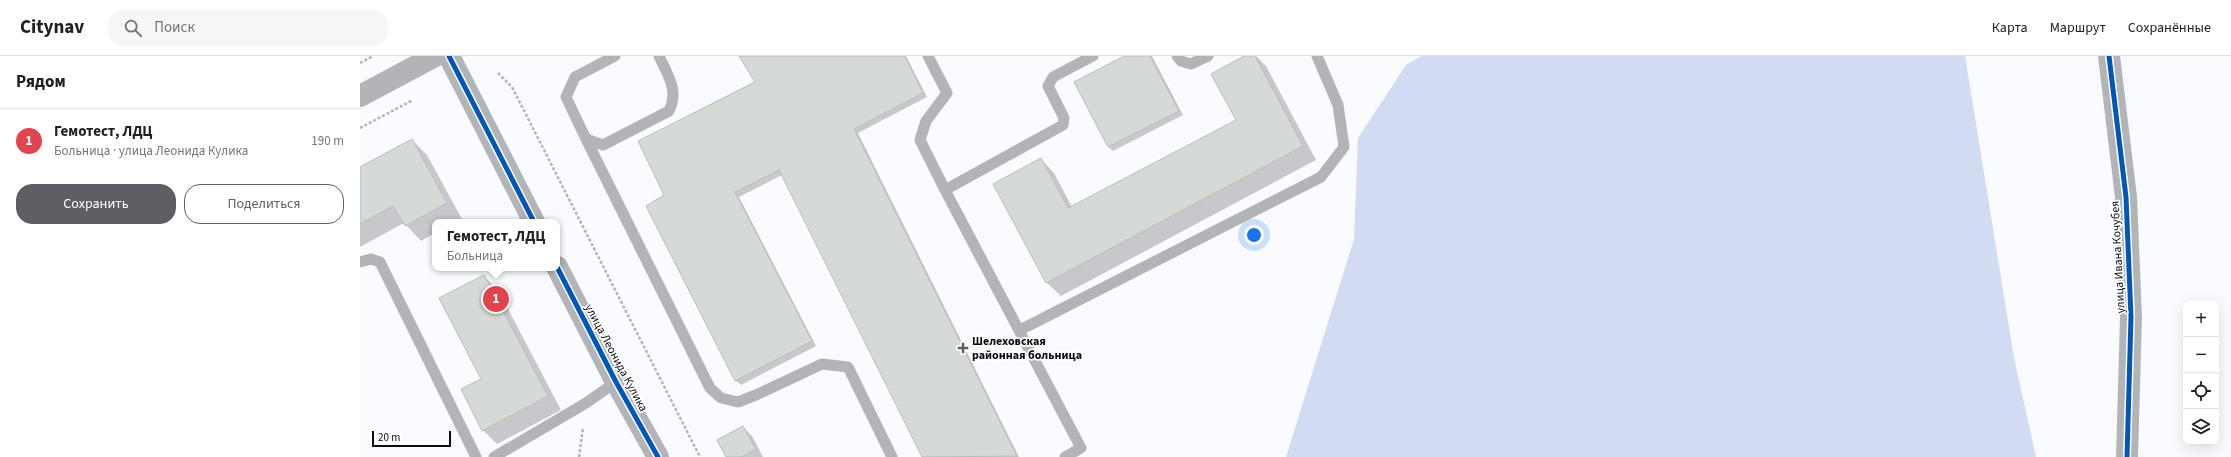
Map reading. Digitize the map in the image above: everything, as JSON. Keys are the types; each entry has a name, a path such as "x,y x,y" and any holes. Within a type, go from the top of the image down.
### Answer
{"street":[{"path":"360,96 435,56"},
{"path":"449,56 532,219"},
{"name":"улица Ивана Кочубея","path":"2109,56 2126,197 2131,317 2128,457"},
{"name":"улица Леонида Кулика","path":"559,271 616,382 658,457"}],"lane":[{"path":"615,56 575,77 566,97 710,388 721,398 738,402 822,364 848,368 892,457"},
{"path":"586,140 603,145 670,111 674,101 673,88 659,56"},
{"path":"928,56 948,93 926,121 920,140 1081,448 1065,457"},
{"path":"945,190 1063,125 1064,118 1048,86 1049,82 1053,77 1093,56"},
{"path":"1177,56 1181,61 1191,64 1208,56"},
{"path":"1020,330 1321,177 1344,147 1338,105 1317,56"},
{"path":"360,262 371,258 380,262 476,457"},
{"path":"494,457 586,403 616,382"}],"path":[{"path":"360,63 373,56"},
{"path":"498,72 512,87 700,457"},
{"path":"360,128 413,100"},
{"path":"579,457 586,403"}],"shaded area":[{"path":"1421,56 1965,56 2014,358 2036,457 1286,457 1354,239 1358,138 1406,65"}],"building":[{"path":"739,56 905,56 923,93 854,129 1017,456 922,457 779,170 735,192 812,341 735,381 646,206 664,195 638,141 755,82"},
{"path":"1124,56 1150,56 1179,111 1108,147 1074,82"},
{"path":"1244,56 1255,56 1303,146 1046,283 993,184 1041,158 1068,208 1236,120 1211,74"},
{"path":"412,139 447,203 405,226 393,206 360,224 360,167"},
{"path":"484,275 548,396 482,431 461,389 481,379 439,298"},
{"path":"743,426 756,449 741,457 726,457 717,440"}],"cycle path":[{"path":"449,56 532,219"},
{"path":"2109,56 2126,197 2131,317 2127,457"},
{"path":"559,271 616,382 658,457"}],"place":[{"name":"Гемотест, ЛДЦ","path":"496,299"},
{"name":"Шелеховская районная больница","path":"963,348"}]}
